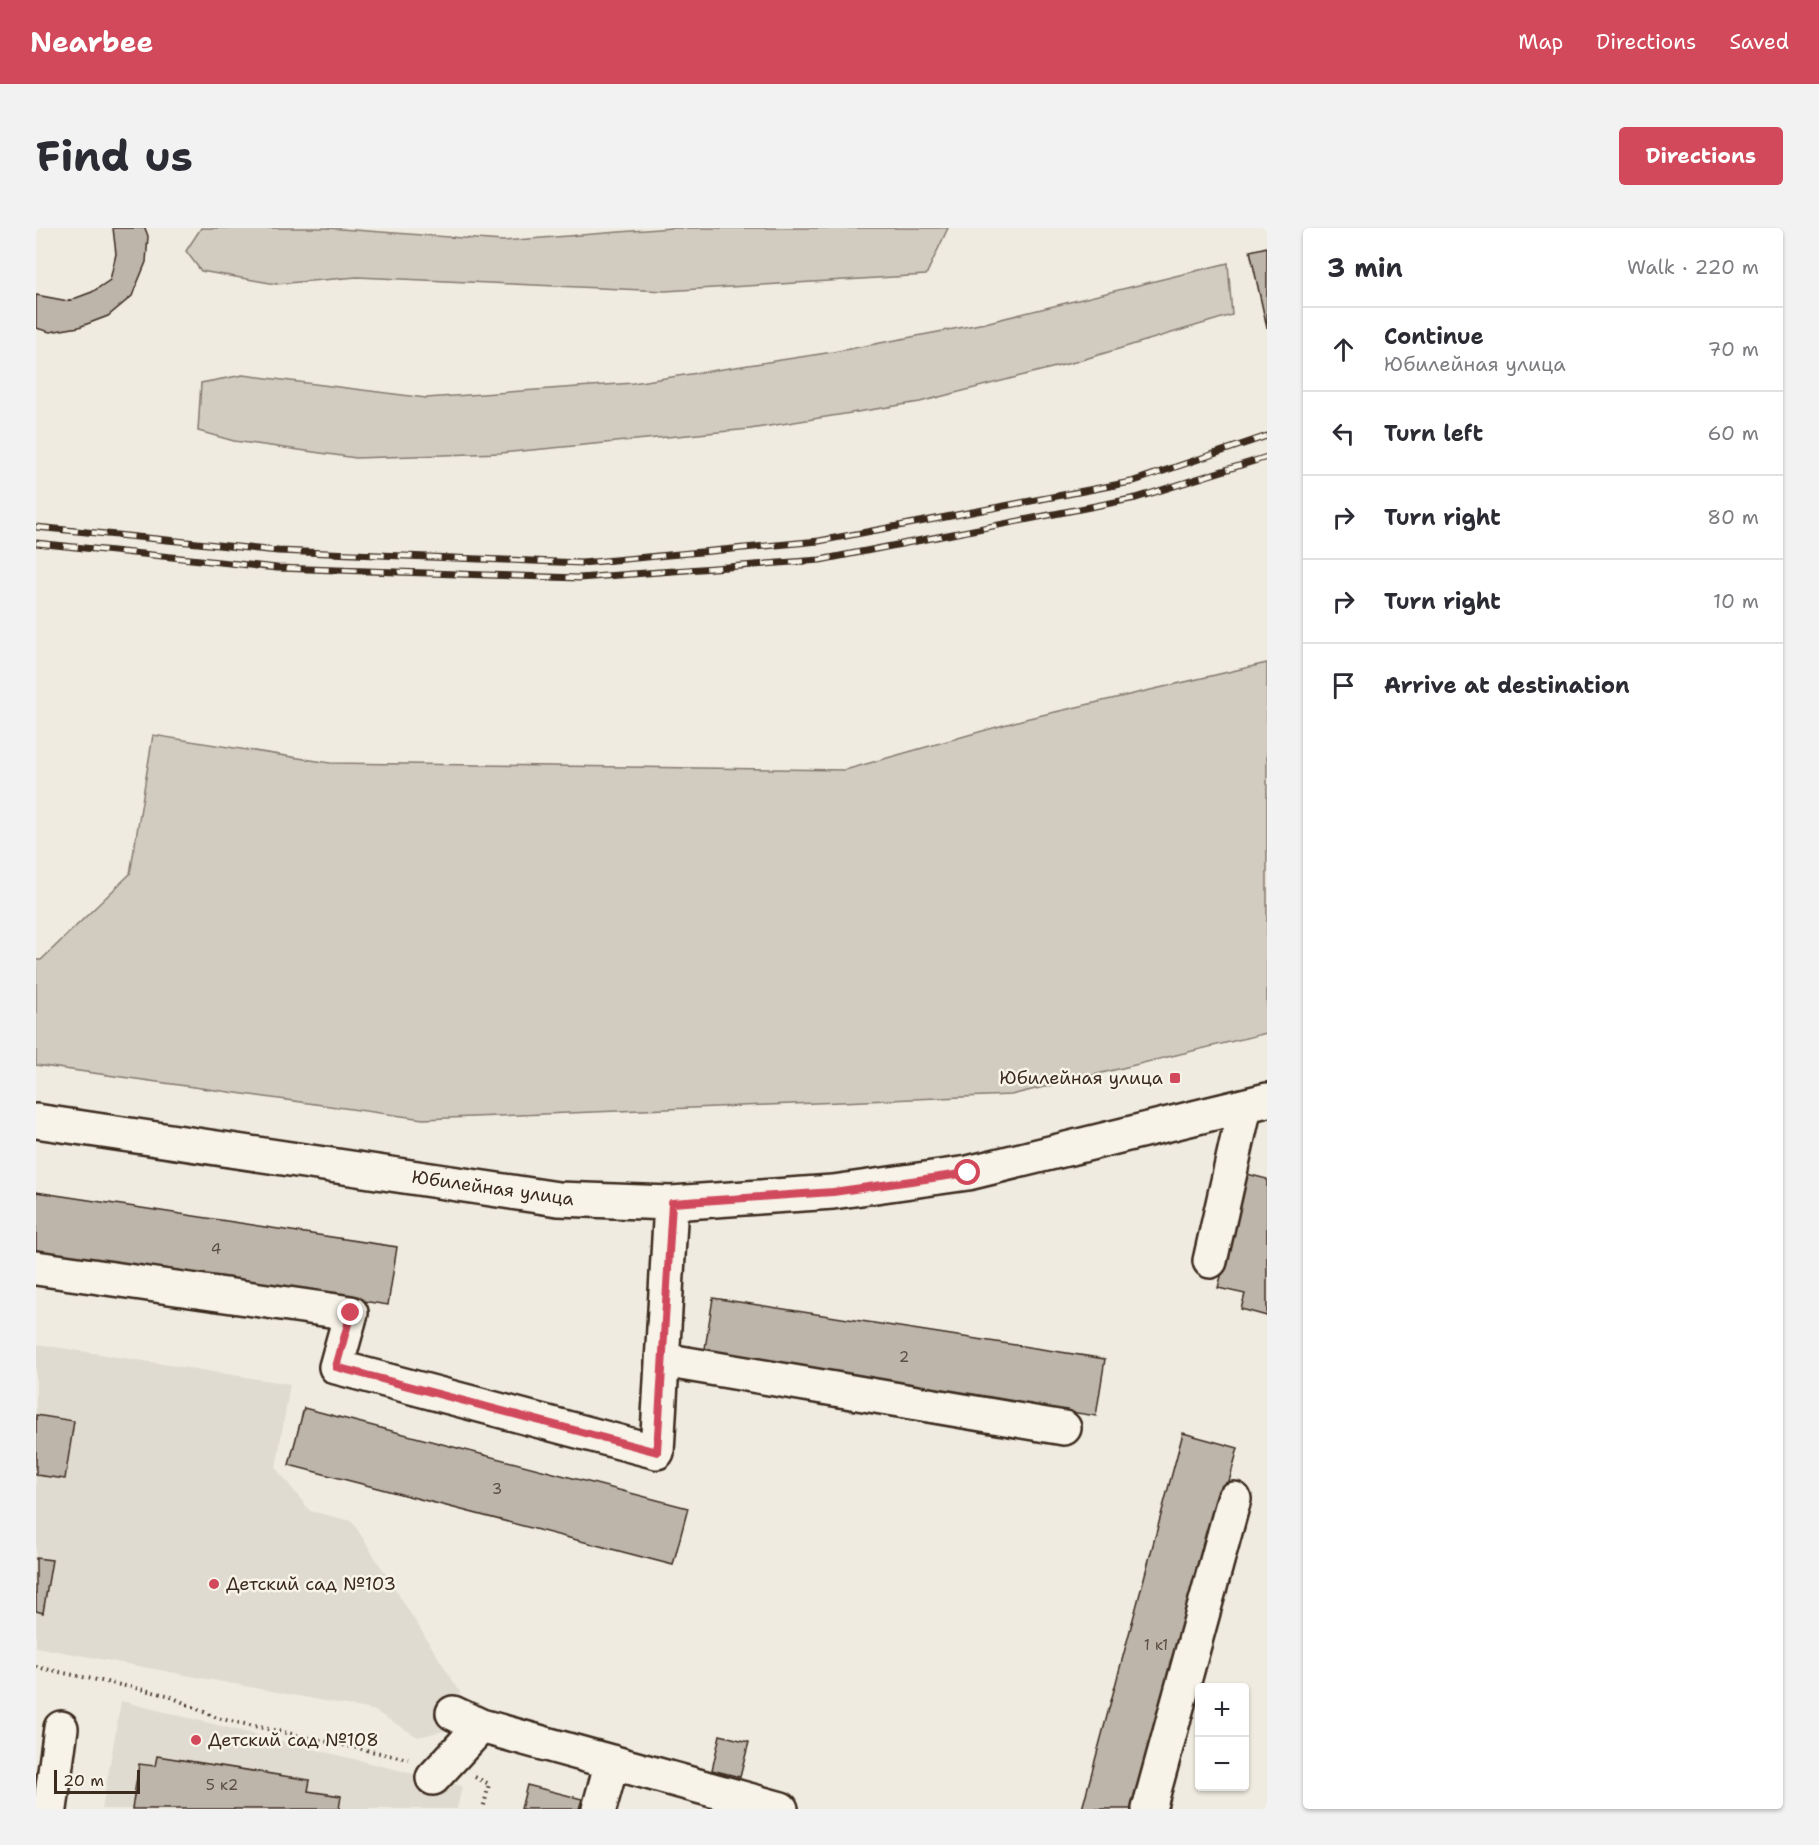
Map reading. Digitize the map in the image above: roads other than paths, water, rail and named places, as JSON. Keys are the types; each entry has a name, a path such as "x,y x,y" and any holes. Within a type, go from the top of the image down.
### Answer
{"street":[{"name":"Юбилейная улица","path":"36,1121 558,1199 672,1203 833,1192 968,1173 1256,1103"},
{"path":"1210,1261 1256,1103"},
{"path":"36,1268 351,1313 336,1367 657,1452 672,1203"},
{"path":"663,1360 1064,1428"},
{"path":"1149,1809 1234,1499"},
{"path":"440,1771 467,1720 781,1809"},
{"path":"50,1809 61,1728"},
{"path":"599,1809 612,1762"}],"railway":[{"path":"36,527 278,551 582,563 819,541 1131,482 1267,436"},
{"path":"36,543 277,568 579,578 820,560 1136,498 1267,457"}],"place":[{"name":"Юбилейная улица","path":"1175,1078"},
{"name":"Детский сад №103","path":"214,1584"},
{"name":"Детский сад №108","path":"196,1740"}]}
